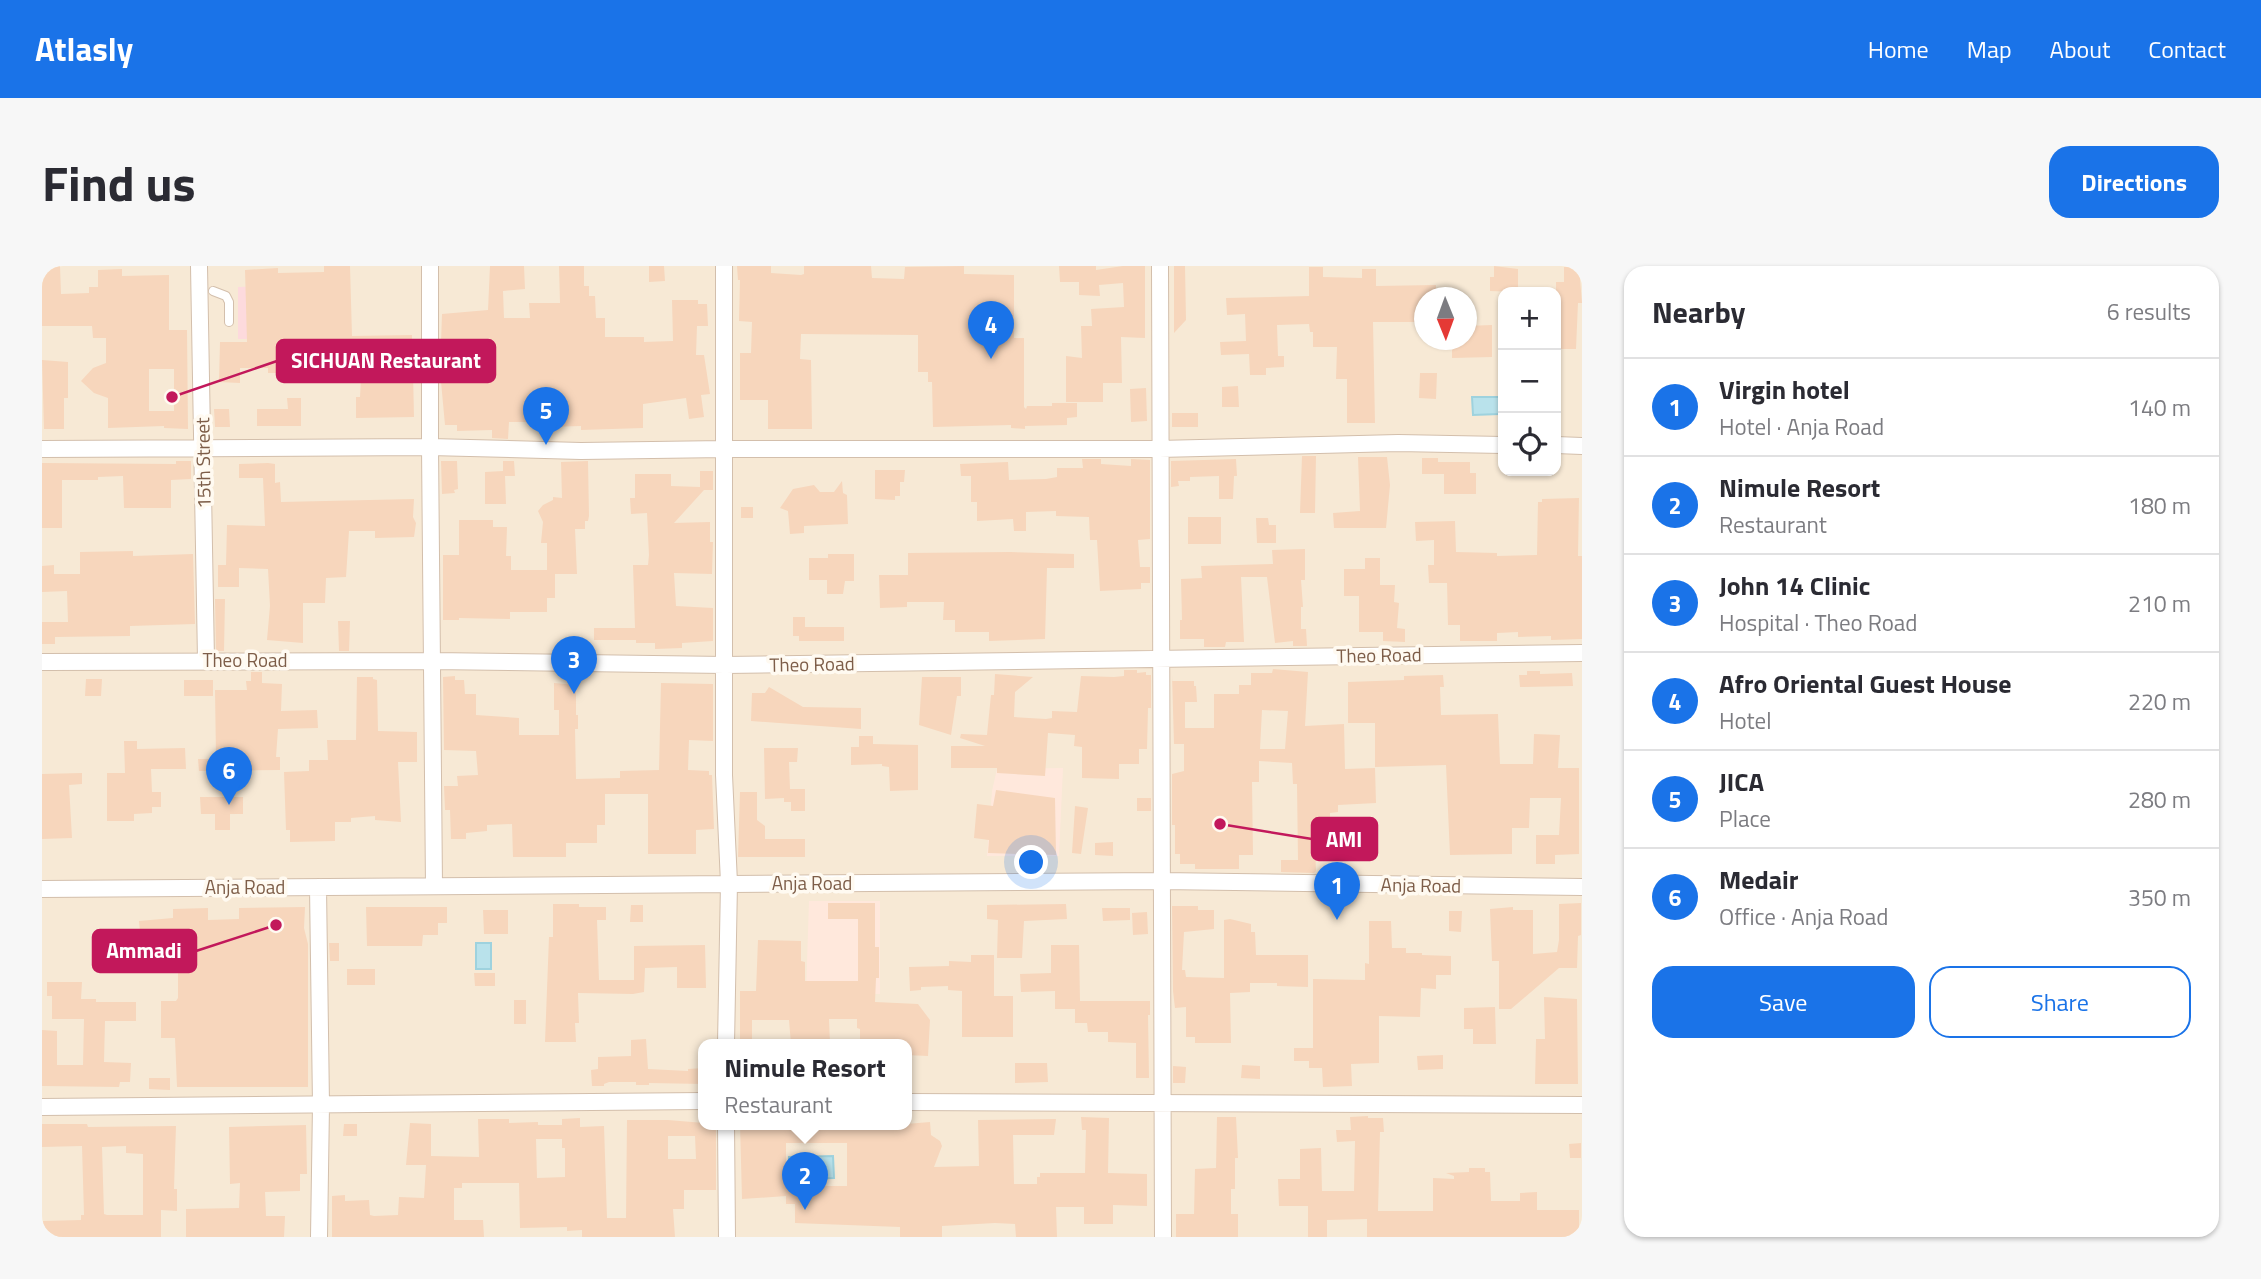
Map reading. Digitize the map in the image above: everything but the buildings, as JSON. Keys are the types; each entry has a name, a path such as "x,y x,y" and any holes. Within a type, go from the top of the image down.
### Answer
{"street":[{"name":"15th Street","path":"199,266 206,660"},
{"path":"430,266 434,886"},
{"path":"724,266 724,775 729,883 726,1039"},
{"path":"1160,266 1163,1237"},
{"path":"42,449 430,447 582,452 1498,444"},
{"path":"1561,446 1582,446"},
{"name":"Theo Road","path":"42,662 433,661 725,666 1582,653"},
{"name":"Anja Road","path":"42,889 1161,881 1582,887"},
{"path":"318,887 321,1105 318,1237"},
{"path":"42,1107 698,1101"},
{"path":"912,1102 1582,1105"},
{"path":"726,1130 727,1237"}],"lane":[{"path":"213,291 226,296 229,302 229,322"}],"shaded area":[{"path":"42,266 1582,266 1582,1237 42,1237"},
{"path":"281,286 282,339 238,339 238,287"},
{"path":"1063,768 1059,856 987,856 992,791 997,769"},
{"path":"809,901 880,901 880,994 806,994"}],"water":[{"path":"1472,397 1498,397 1498,414 1473,415"},
{"path":"476,943 491,943 491,969 476,969"},
{"path":"833,1156 834,1178 789,1179 789,1157"}],"place":[{"name":"Afro Oriental Guest House","path":"991,359"},
{"name":"SICHUAN Restaurant","path":"172,397"},
{"name":"JICA","path":"546,445"},
{"name":"John 14 Clinic","path":"574,694"},
{"name":"Medair","path":"229,805"},
{"name":"AMI","path":"1220,824"},
{"name":"Virgin hotel","path":"1337,920"},
{"name":"Ammadi","path":"276,925"},
{"name":"Nimule Resort","path":"805,1210"}]}
